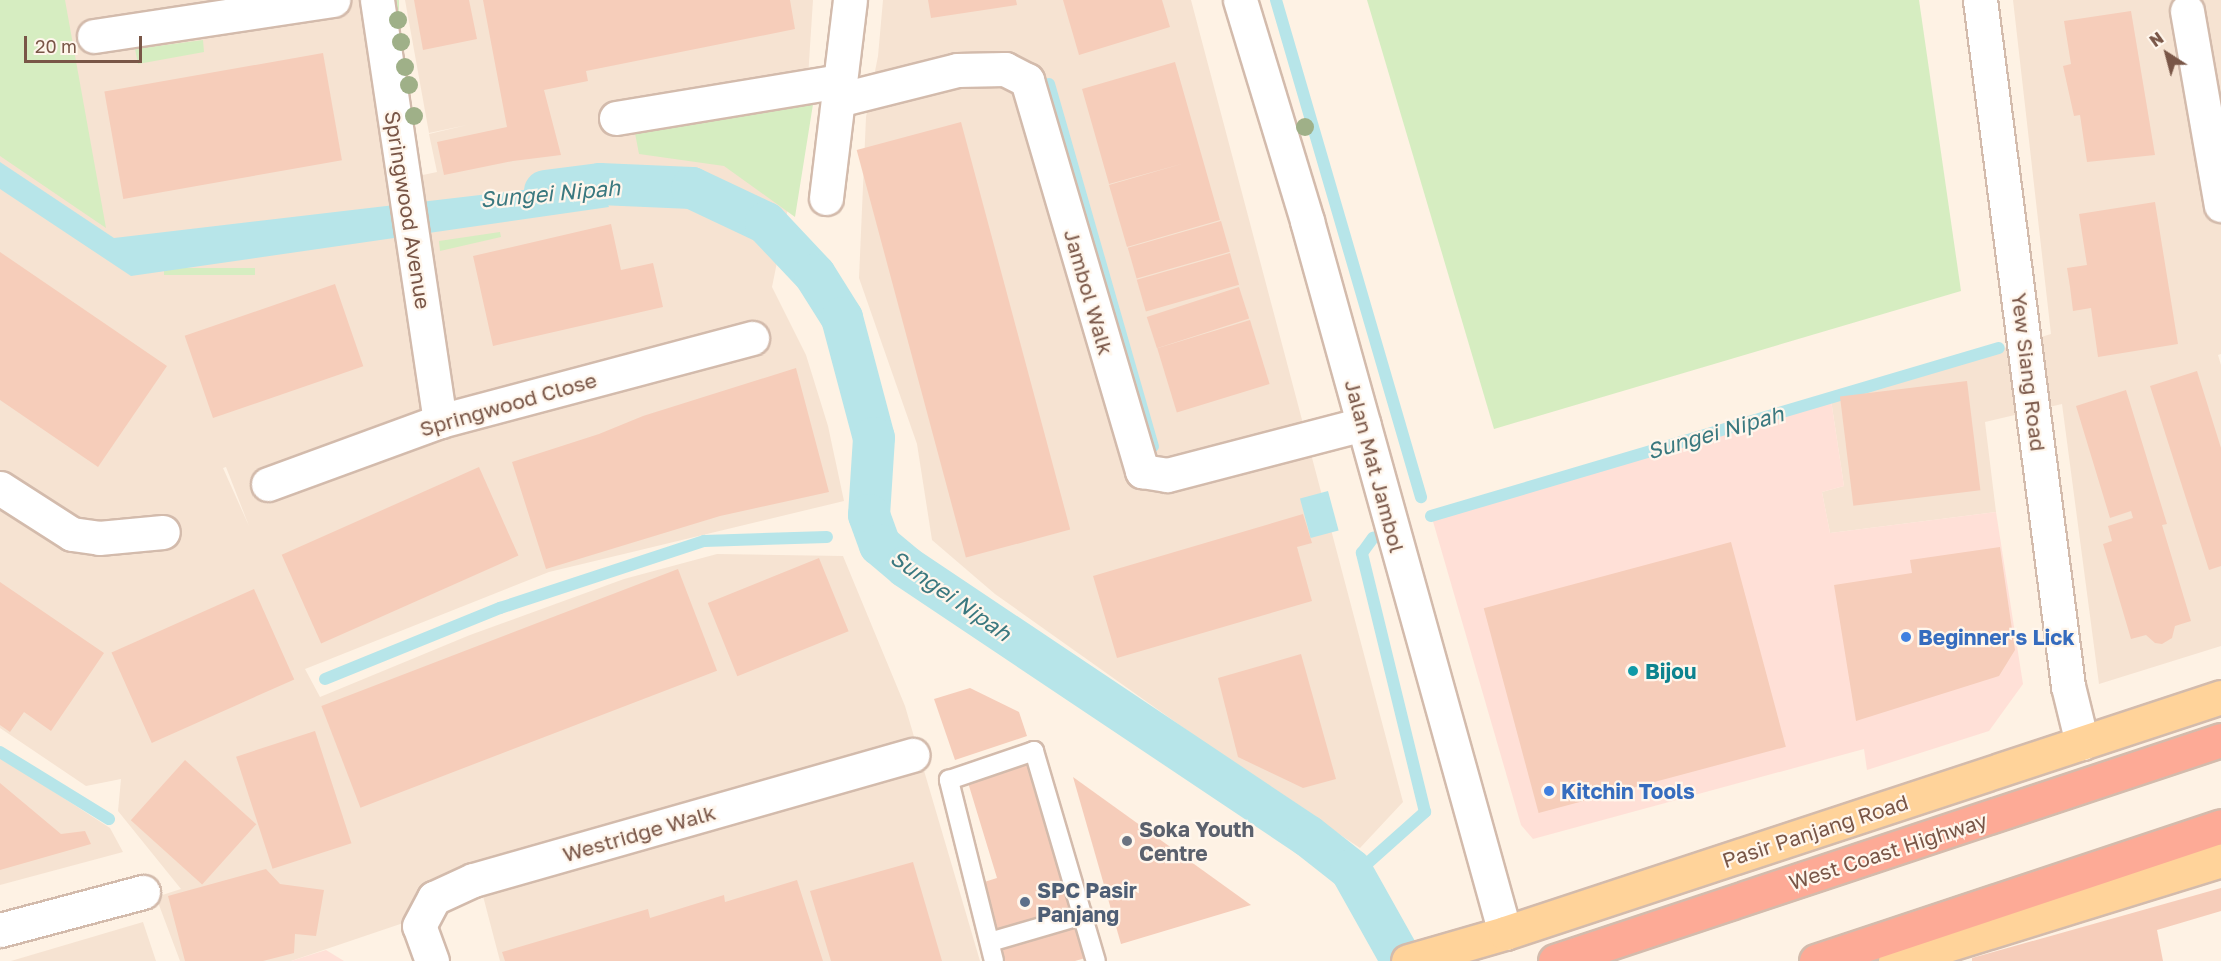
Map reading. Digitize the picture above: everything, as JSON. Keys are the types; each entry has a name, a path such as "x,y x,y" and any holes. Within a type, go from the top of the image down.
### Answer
{"highway":[{"name":"West Coast Highway","path":"1555,961 2221,740"},
{"path":"1816,961 2221,826"}],"main road":[{"name":"Pasir Panjang Road","path":"1408,961 1505,933 2221,697"},
{"path":"1894,961 2221,860"}],"street":[{"path":"94,36 333,0"},
{"name":"Springwood Avenue","path":"377,0 440,421"},
{"path":"826,198 850,0"},
{"name":"Jalan Mat Jambol","path":"1240,0 1302,205 1505,933"},
{"name":"Yew Siang Road","path":"1980,0 2068,686 2082,743"},
{"path":"2187,11 2221,205"},
{"name":"Jambol Walk","path":"839,90 957,70 1005,69 1028,80 1142,471 1167,475 1363,424"},
{"path":"616,118 839,90"},
{"name":"Springwood Close","path":"268,484 440,421 752,338"},
{"path":"0,488 72,534 99,538 163,532"},
{"name":"Westridge Walk","path":"432,961 419,926 434,898 473,880 913,756"},
{"path":"0,930 143,892"}],"lane":[{"path":"994,961 949,780 1034,751 1096,961"},
{"path":"990,942 1083,915"}],"shaded area":[{"path":"0,0 373,0 404,179 437,172 429,134 467,125 429,133 405,0 813,0 805,124 772,287 806,355 828,426 844,501 549,572 305,669 320,697 470,635 624,579 717,554 843,556 905,706 980,961 500,961 483,896 291,961 180,961 156,897 181,889 118,811 121,779 86,786 0,728","holes":["226,467 249,526 223,468"]},
{"path":"883,0 1191,0 1403,802 1360,848 1236,765 995,594 932,540 917,444 859,278 866,117 878,56"},
{"path":"2013,0 2221,0 2221,354 2218,355 2221,365 2221,646 2099,684 2062,404 1985,422 1996,512 1830,533 1822,492 1844,486 1831,400 2051,334"},
{"path":"1831,400 1844,486 1822,492 1830,533 1996,512 2023,684 1989,731 1867,770 1864,749 1533,839 1521,825 1432,518"},
{"path":"0,757 110,828 123,852 0,885"},
{"path":"143,922 156,961 11,961"},
{"path":"326,950 344,961 291,961"}],"green space":[{"path":"0,0 65,0 106,228 0,156"},
{"path":"387,0 399,0 399,179 387,179"},
{"path":"1367,0 1919,0 1961,291 1494,429"},
{"path":"203,40 204,52 138,64 135,49"},
{"path":"814,98 795,217 724,166 639,154 634,128"},
{"path":"500,232 501,237 440,251 439,241"},
{"path":"164,268 255,268 255,275 164,275"}],"water":[{"path":"0,162 114,238 599,181 609,207 131,276 0,189"},
{"path":"1328,491 1339,531 1311,538 1300,499"}],"building":[{"path":"414,0 469,0 477,39 423,50"},
{"path":"483,0 790,0 795,29 586,71 588,81 544,90 561,155 513,161 444,175 437,142 507,127"},
{"path":"928,0 1016,0 1017,5 931,18"},
{"path":"1063,0 1162,0 1170,27 1079,55"},
{"path":"2131,11 2155,155 2087,162 2080,115 2074,116 2063,66 2071,64 2064,21"},
{"path":"323,53 342,160 123,199 104,92"},
{"path":"1175,62 1220,220 1127,247 1109,185 1185,163 1109,184 1082,89"},
{"path":"961,122 1070,530 966,558 857,150"},
{"path":"2155,202 2178,344 2098,357 2091,308 2073,311 2067,268 2087,265 2079,214"},
{"path":"1221,221 1230,252 1137,278 1128,248"},
{"path":"611,224 621,270 653,263 663,307 493,346 473,256"},
{"path":"0,252 167,366 98,467 0,400"},
{"path":"1230,253 1239,285 1146,311 1137,280"},
{"path":"335,284 363,366 213,418 185,336"},
{"path":"1239,287 1249,318 1157,348 1147,317"},
{"path":"1250,320 1270,384 1177,412 1157,348"},
{"path":"796,368 829,492 720,516 546,569 512,462 599,434 643,416"},
{"path":"2197,371 2221,448 2221,566 2209,570 2150,386"},
{"path":"1967,381 1980,490 1853,506 1840,397"},
{"path":"2126,390 2167,524 2162,525 2191,621 2175,626 2172,638 2162,644 2155,643 2146,635 2131,639 2103,544 2112,541 2108,526 2133,518 2131,511 2110,518 2076,406"},
{"path":"479,467 518,556 321,643 282,555"},
{"path":"1303,514 1312,543 1297,547 1312,601 1117,658 1093,576"},
{"name":"Bijou","path":"1731,542 1786,747 1539,813 1484,608"},
{"path":"2000,547 2015,650 1999,676 1856,721 1834,585 1912,573 1910,560"},
{"path":"819,558 849,631 737,676 708,603"},
{"path":"678,569 717,671 360,808 321,706"},
{"path":"0,582 104,653 51,731 24,712 10,732 0,725"},
{"path":"254,589 294,679 152,743 111,652"},
{"path":"1301,654 1336,779 1303,788 1238,757 1218,678"},
{"path":"970,688 1019,712 1027,736 955,760 934,699"},
{"path":"315,731 351,843 273,869 236,757"},
{"path":"1039,754 1099,954 1075,961 1004,961 981,883 997,878 966,776"},
{"path":"185,760 256,824 202,884 131,820"},
{"name":"Soka Youth Centre","path":"1073,777 1251,905 1121,944"},
{"path":"0,783 61,834 85,831 91,844 0,870"},
{"path":"913,862 942,961 831,961 810,891"},
{"path":"266,869 280,884 324,890 316,936 295,934 294,953 263,961 185,961 168,896"},
{"path":"797,880 823,961 505,961 502,952 648,909 650,918 724,895 725,902"},
{"path":"2221,888 2221,911 2157,930 2163,961 1972,961 1972,958"}],"waterway":[{"path":"1276,0 1421,497"},
{"path":"1049,84 1153,446"},
{"name":"Sungei Nipah","path":"545,191 600,184 692,188 766,223 815,275 842,318 874,438 869,515 880,545 906,567 1308,836 1351,870 1397,952"},
{"name":"Sungei Nipah","path":"1431,516 1999,348"},
{"path":"325,679 500,608 704,541 827,537"},
{"name":"Sungei Nipah","path":"1351,870 1361,869 1425,812 1362,553 1373,538"},
{"path":"0,752 109,819"}],"place":[{"name":"Beginner's Lick","path":"1906,637"},
{"name":"Bijou","path":"1633,671"},
{"name":"Kitchin Tools","path":"1549,791"},
{"name":"Soka Youth Centre","path":"1127,841"},
{"name":"SPC Pasir Panjang","path":"1025,902"}]}
